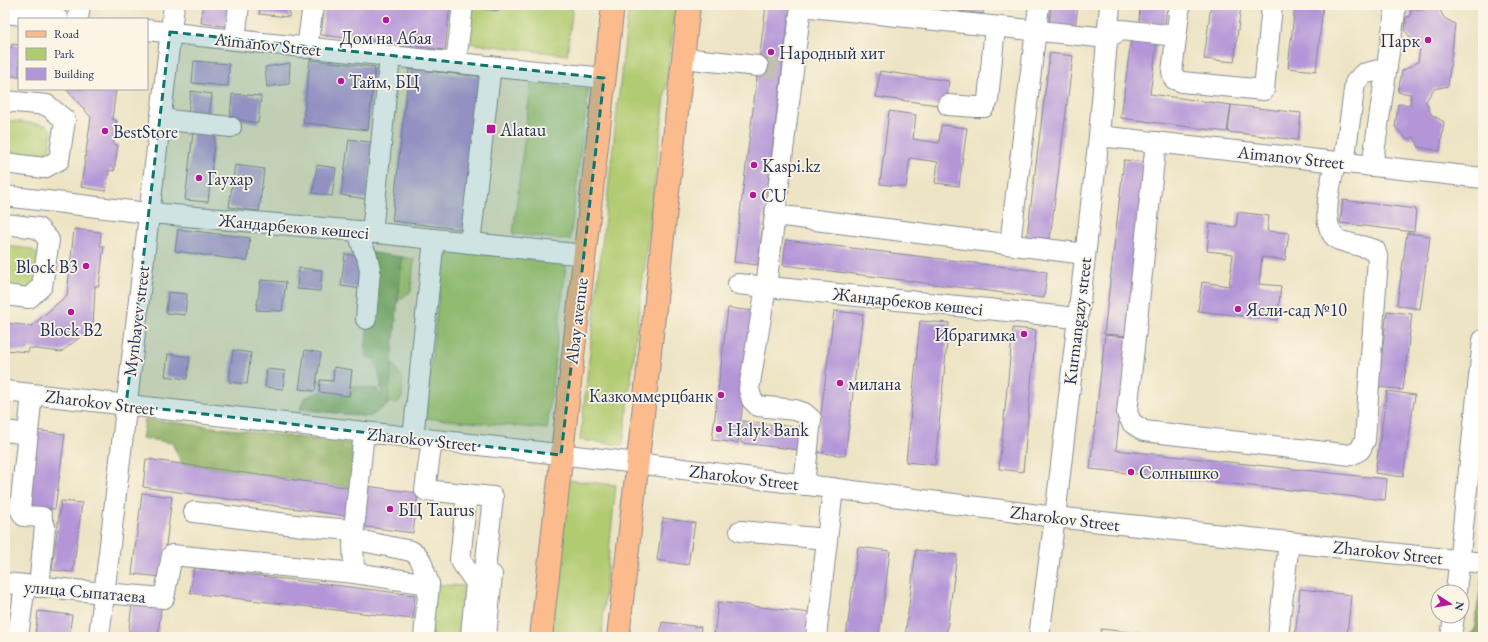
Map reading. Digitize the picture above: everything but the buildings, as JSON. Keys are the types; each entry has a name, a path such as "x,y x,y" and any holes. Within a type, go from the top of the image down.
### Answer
{"main road":[{"name":"Abay avenue","path":"541,637 613,5"},
{"path":"618,637 689,5"}],"street":[{"path":"78,18 80,5"},
{"name":"Mynbayev street","path":"99,637 148,213 174,5"},
{"path":"235,40 239,5"},
{"path":"307,48 313,5"},
{"path":"456,62 462,5"},
{"path":"1010,244 1039,5"},
{"name":"Kurmangazy street","path":"1039,637 1055,517 1099,136 1110,5"},
{"path":"1180,5 1172,72 1174,79 1182,82 1264,90 1272,5"},
{"path":"1372,166 1396,5"},
{"path":"804,485 811,419 804,413 795,410 758,406 752,400 749,389 766,287 775,215 788,75 801,6 916,12 995,27 1107,38 1120,30 1176,36"},
{"path":"5,13 49,18"},
{"path":"948,104 984,107 988,100 995,27"},
{"name":"Aimanov Street","path":"148,30 604,78"},
{"path":"366,319 370,270 367,256 362,248 390,56"},
{"path":"683,58 758,66"},
{"path":"470,243 491,66"},
{"path":"1156,142 1127,413 1132,423 1144,431 1351,455 1360,450 1365,440 1378,259 1375,250 1338,240 1330,232 1327,210 1340,162 1355,83 1363,74 1387,68"},
{"path":"5,101 47,105 65,120 59,160 44,168 5,163"},
{"path":"160,118 231,126"},
{"name":"Aimanov Street","path":"1099,136 1483,178"},
{"name":"Жандарбеков көшесі","path":"5,196 148,213 365,232 584,255"},
{"path":"775,215 1085,254"},
{"path":"5,224 38,228 49,240 42,286 29,298 5,295"},
{"path":"434,239 422,439 425,490 467,494 493,497 485,569 492,575 486,636 471,634 476,583 460,560 467,494"},
{"name":"Жандарбеков көшесі","path":"738,284 1078,318"},
{"path":"1457,584 1483,340"},
{"name":"Zharokov Street","path":"5,391 637,463 1055,517 1483,563"},
{"path":"18,637 32,586 43,522 24,516 20,509 32,394"},
{"path":"5,431 28,434"},
{"path":"364,432 353,535 354,573 430,584"},
{"path":"816,637 833,488"},
{"path":"194,512 303,526 353,535 411,551 417,555 421,561 430,584 424,637"},
{"path":"740,531 827,539"},
{"path":"1278,637 1289,542"},
{"name":"улица Сыпатаева","path":"5,583 104,594 164,598 172,555 354,573"},
{"path":"1451,637 1453,624"}],"highlighted area":[{"path":"170,32 604,78 561,455 126,405"}],"green space":[{"path":"472,5 573,5 567,55 468,43"},
{"path":"629,5 676,5 623,445 580,440"},
{"path":"531,83 588,90 570,240 513,234"},
{"path":"5,120 46,125 52,131 48,160 5,158"},
{"path":"5,246 31,249 40,256 36,288 5,290"},
{"path":"452,250 566,263 547,429 425,418 443,256"},
{"path":"368,252 402,257 388,404 370,417 300,409 304,398 319,392 349,396 350,385 377,389 382,398 380,379 375,360 365,356 372,257"},
{"path":"402,257 414,259 411,291 398,301"},
{"path":"392,363 403,379 402,398 397,403 388,402"},
{"path":"145,419 358,444 351,488 182,464 172,443 142,438"},
{"path":"569,480 616,485 605,589 602,637 551,637"},
{"path":"1482,578 1483,637 1465,637 1474,631"},
{"path":"429,584 464,586 459,637 424,637"}],"tunnel":[{"path":"758,66 782,69"}],"place":[{"name":"Дом на Абая","path":"386,20"},
{"name":"Парк","path":"1428,40"},
{"name":"Народный хит","path":"771,52"},
{"name":"Тайм, БЦ","path":"341,81"},
{"name":"Alatau","path":"491,129"},
{"name":"BestStore","path":"105,131"},
{"name":"Kaspi.kz","path":"754,165"},
{"name":"Гаухар","path":"199,178"},
{"name":"CU","path":"753,195"},
{"name":"Block B3","path":"86,266"},
{"name":"Ясли-сад №10","path":"1238,309"},
{"name":"Block B2","path":"71,312"},
{"name":"Ибрагимка","path":"1024,334"},
{"name":"милана","path":"840,383"},
{"name":"Казкоммерцбанк","path":"721,395"},
{"name":"Halyk Bank","path":"719,429"},
{"name":"Солнышко","path":"1131,472"},
{"name":"БЦ Taurus","path":"390,509"}]}
